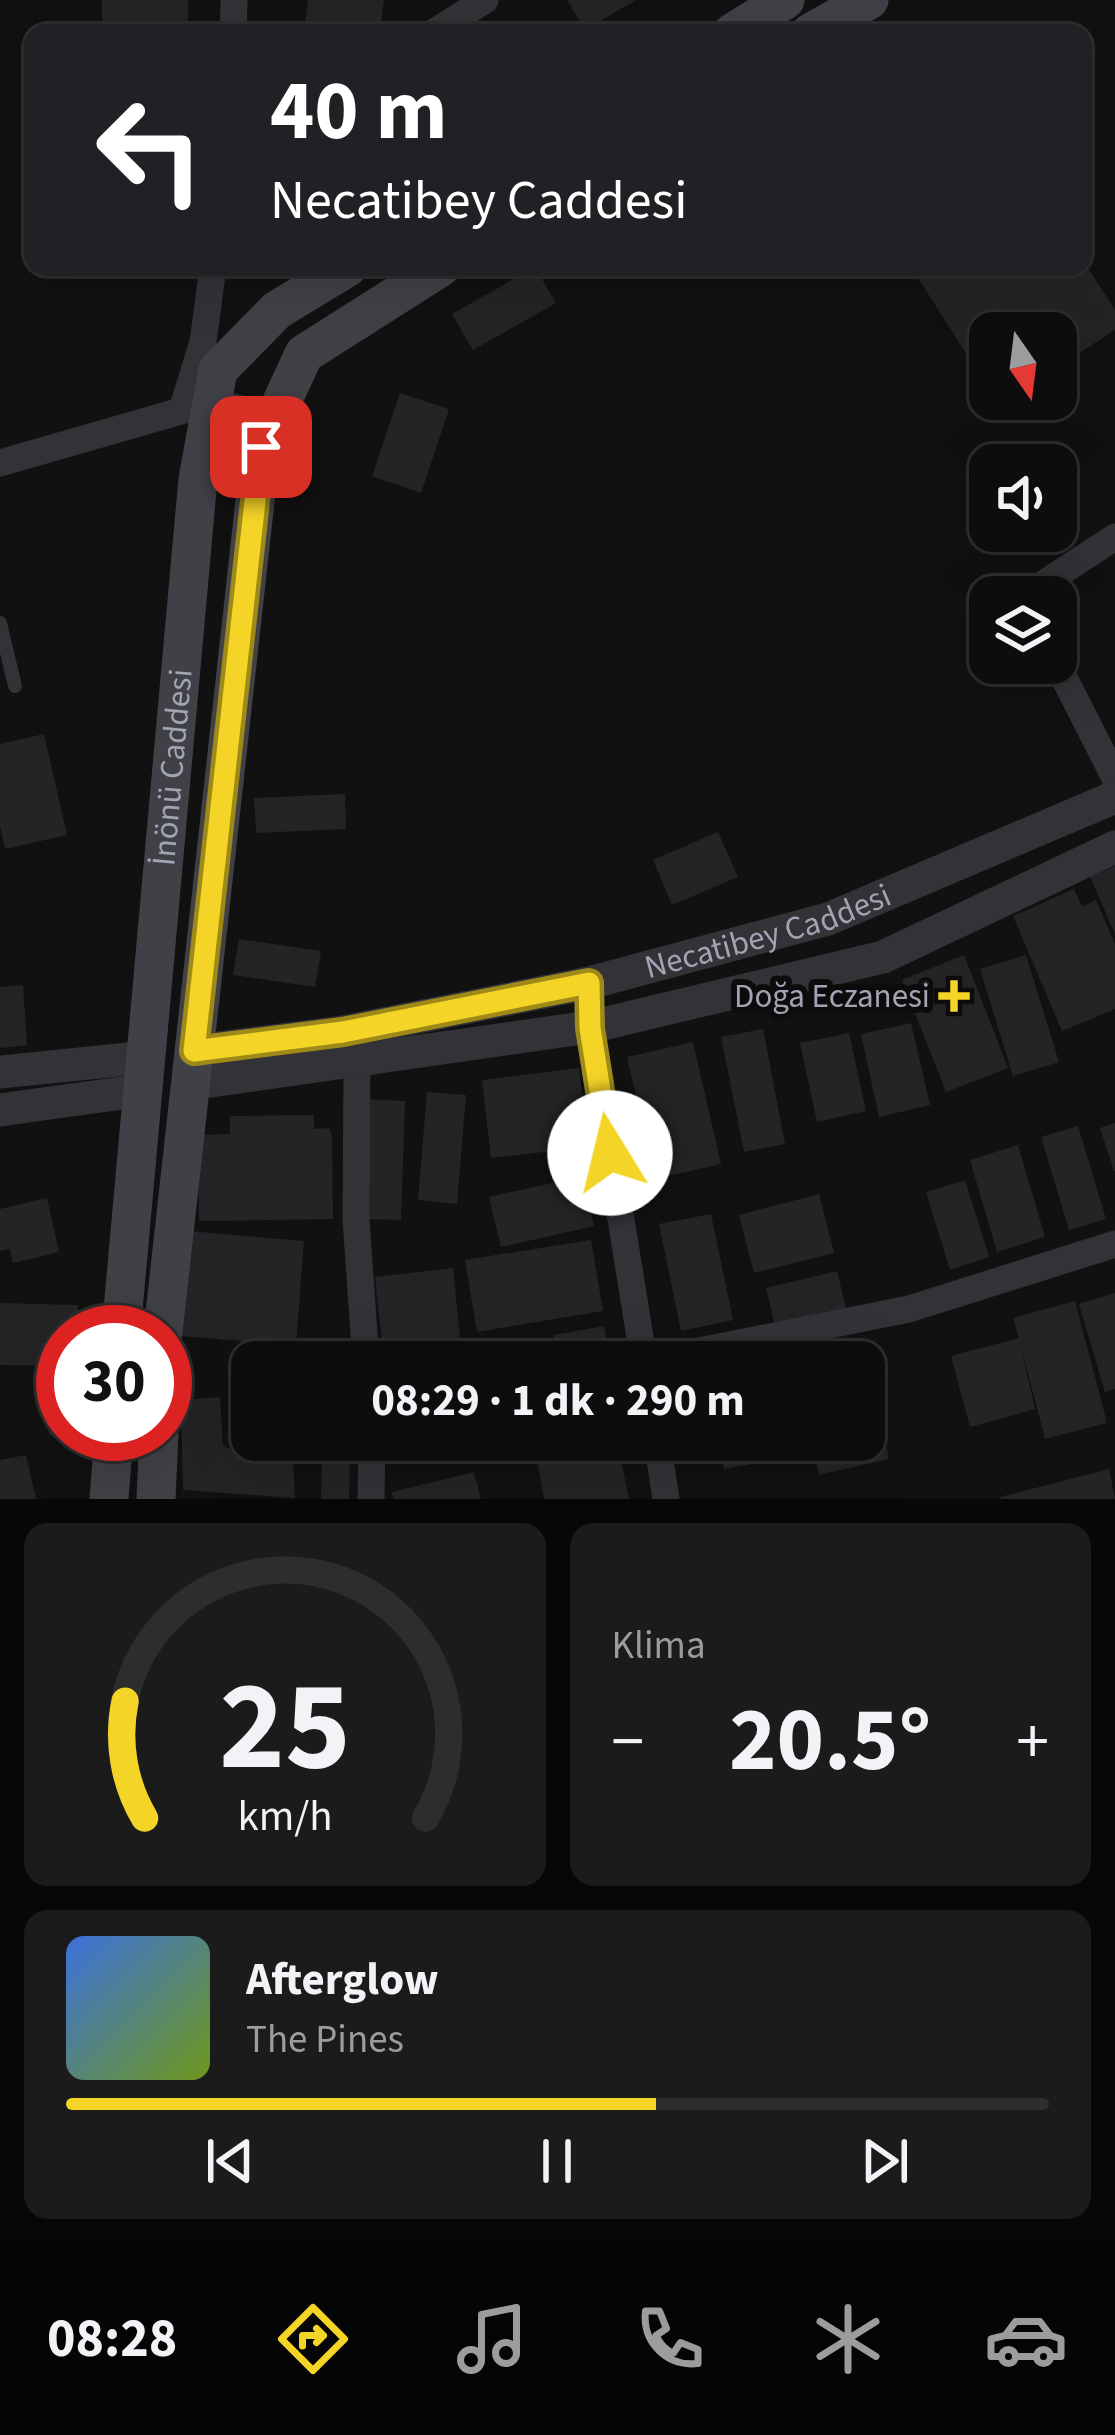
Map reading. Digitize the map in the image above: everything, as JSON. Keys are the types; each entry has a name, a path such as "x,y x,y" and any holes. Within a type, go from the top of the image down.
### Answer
{"main road":[{"path":"746,24 784,0"},
{"path":"826,24 869,0"},
{"name":"İnönü Caddesi","path":"124,1305 198,478 197,406 218,370 277,310 333,276"},
{"name":"İnönü Caddesi","path":"166,1305 261,447 304,354 427,276"},
{"path":"146,1073 191,1067"},
{"path":"109,1499 111,1461"},
{"path":"156,1499 158,1461"}],"street":[{"path":"448,24 485,0"},
{"path":"197,406 212,276"},
{"path":"0,463 197,406 275,417"},
{"path":"1055,576 1115,537"},
{"path":"1067,684 1115,778"},
{"name":"Necatibey Caddesi","path":"191,1067 589,983 828,919 1115,797"},
{"name":"Necatibey Caddesi","path":"191,1067 357,1061 590,1028 883,957 1115,847"},
{"path":"589,983 590,1028 641,1341"},
{"path":"357,1061 356,1220 365,1341"},
{"path":"0,1072 146,1073"},
{"path":"0,1110 146,1073"},
{"path":"749,1341 909,1309 1115,1244"},
{"path":"371,1499 372,1461"},
{"path":"660,1461 666,1499"}],"lane":[{"path":"0,623 14,686"}],"building":[{"path":"102,0 188,0 188,24 102,24"},
{"path":"308,0 384,0 381,24 305,24"},
{"path":"567,0 636,0 595,24 581,24"},
{"path":"1092,274 1115,310 1115,330 1077,354 1077,312 969,312 969,358 917,276"},
{"path":"519,276 540,276 556,303 473,350 452,314"},
{"path":"400,393 449,409 421,493 372,476"},
{"path":"44,734 67,835 5,849 0,826 0,744"},
{"path":"345,794 346,829 256,833 254,798"},
{"path":"718,832 738,877 672,905 653,860"},
{"path":"1115,866 1115,934 1090,877"},
{"path":"1074,889 1082,907 1096,900 1115,944 1115,1009 1062,1031 1013,916"},
{"path":"239,939 321,951 315,987 233,975"},
{"path":"964,955 1008,1068 946,1092 902,980"},
{"path":"1026,955 1059,1062 1013,1076 980,969"},
{"path":"23,985 27,1045 0,1048 0,987"},
{"path":"911,1023 930,1105 879,1117 861,1034"},
{"path":"763,1029 785,1144 744,1152 721,1037"},
{"path":"849,1033 866,1111 817,1122 800,1043"},
{"path":"693,1042 721,1164 655,1179 627,1057"},
{"path":"579,1068 588,1147 491,1158 482,1080"},
{"path":"427,1092 466,1095 457,1204 418,1200"},
{"path":"365,1099 405,1101 401,1220 360,1219"},
{"path":"314,1115 314,1129 329,1128 332,1136 333,1219 199,1221 198,1135 230,1134 230,1116"},
{"path":"1115,1123 1115,1171 1114,1171 1100,1128"},
{"path":"1078,1126 1106,1219 1069,1230 1041,1137"},
{"path":"1018,1145 1045,1237 997,1252 970,1160"},
{"path":"583,1176 594,1226 501,1247 489,1197"},
{"path":"965,1180 989,1257 950,1270 926,1192"},
{"path":"819,1194 834,1253 754,1273 739,1215"},
{"path":"47,1198 59,1252 13,1263 10,1249 0,1251 0,1209"},
{"path":"711,1214 733,1320 681,1331 659,1224"},
{"path":"177,1230 304,1241 296,1341 192,1337 192,1305 171,1305"},
{"path":"591,1240 603,1311 477,1332 465,1260"},
{"path":"453,1268 460,1341 382,1341 375,1277"},
{"path":"837,1271 847,1313 776,1330 766,1288"},
{"path":"1115,1293 1115,1389 1105,1392 1079,1304"},
{"path":"1075,1301 1107,1423 1045,1439 1020,1342 1035,1409 970,1427 951,1356 1019,1338 1013,1318"},
{"path":"0,1303 78,1305 36,1305 36,1366 0,1365"},
{"path":"604,1326 606,1341 554,1341 553,1335"},
{"path":"220,1397 223,1446 231,1450 231,1461 293,1461 295,1498 183,1490 182,1461 192,1461 192,1399"},
{"path":"26,1455 36,1499 0,1499 0,1460"},
{"path":"322,1461 350,1461 349,1499 321,1499"},
{"path":"537,1461 621,1461 629,1499 544,1499"},
{"path":"722,1461 769,1461 724,1469"},
{"path":"816,1461 880,1461 819,1475"},
{"path":"1109,1469 1115,1499 1000,1499 1000,1497"},
{"path":"474,1472 481,1499 393,1499 392,1492"}],"place":[{"name":"Doğa Eczanesi","path":"954,996"}],"route":[{"path":"261,447 194,1051 343,1032 589,983 590,1028 610,1153"}]}
